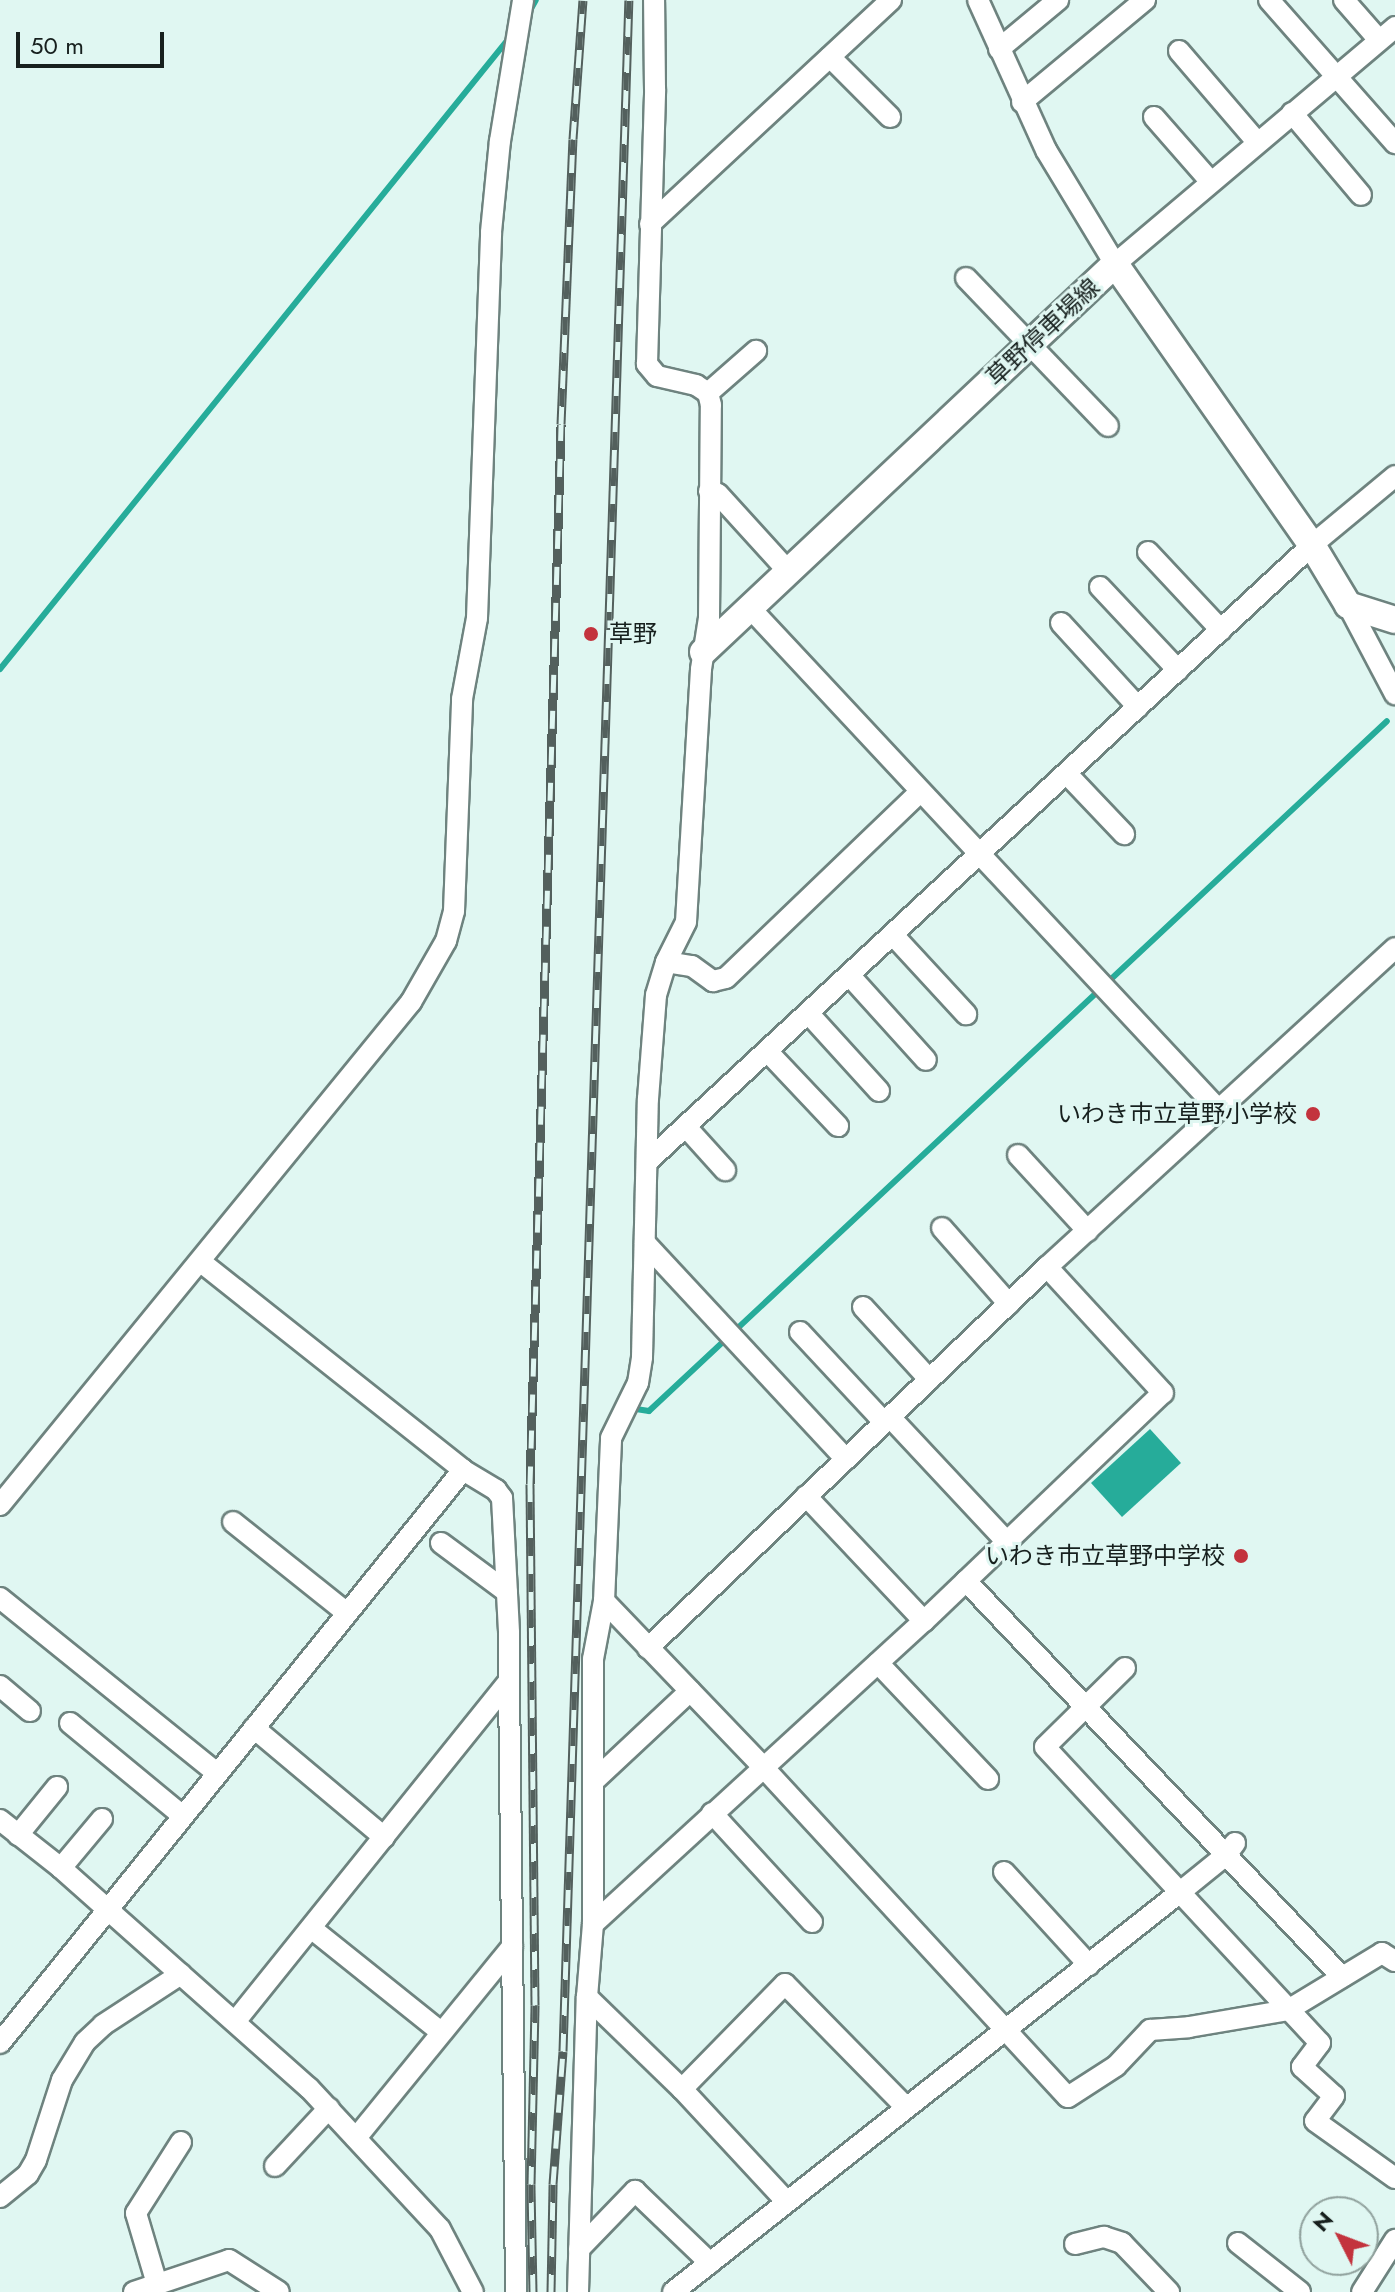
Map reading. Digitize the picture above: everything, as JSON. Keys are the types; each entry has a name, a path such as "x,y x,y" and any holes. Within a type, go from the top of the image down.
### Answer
{"main road":[{"name":"草野停車場線","path":"703,652 1115,264 1312,545 1348,605"},
{"path":"1348,605 1395,620"}],"street":[{"path":"578,2292 587,1997 593,1924 596,1779 593,1659 604,1601 611,1438 638,1383 648,1099 656,995 666,962 686,922 703,652 709,618 711,405 708,393 696,385 657,376 647,364 654,0"},
{"path":"650,224 891,0"},
{"path":"978,0 1022,102 1071,197 1115,264 1395,27"},
{"path":"999,49 1058,0"},
{"path":"1022,102 1145,0"},
{"path":"1269,0 1395,143"},
{"path":"1344,0 1379,40"},
{"path":"0,1505 411,1002 441,951 450,926 454,911 462,699 477,618 491,232 523,2"},
{"path":"1179,51 1257,142"},
{"path":"830,57 890,117"},
{"path":"1292,113 1361,195"},
{"path":"1154,117 1211,182"},
{"path":"966,278 1108,426"},
{"path":"708,393 756,351"},
{"path":"648,1161 1312,545 1395,476"},
{"path":"709,491 718,494 789,572"},
{"path":"1148,552 1221,630"},
{"path":"1100,587 1178,670"},
{"path":"1348,605 1395,694"},
{"path":"750,608 1219,1110"},
{"path":"1061,623 1138,707"},
{"path":"1067,774 1124,834"},
{"path":"666,962 692,966 713,981 726,978 920,792"},
{"path":"893,935 966,1014"},
{"path":"648,1648 1047,1267 1395,948"},
{"path":"850,976 926,1060"},
{"path":"809,1014 879,1091"},
{"path":"768,1052 838,1126"},
{"path":"687,1128 725,1170"},
{"path":"1018,1155 1088,1231"},
{"path":"942,1228 1009,1304"},
{"path":"645,1243 846,1459"},
{"path":"201,1262 463,1470 486,1482 502,1498 509,1681 516,2292"},
{"path":"593,1924 924,1621 1163,1393 1047,1267"},
{"path":"863,1307 929,1379"},
{"path":"800,1332 1007,1542"},
{"path":"0,2043 463,1470"},
{"path":"806,1496 924,1621"},
{"path":"233,1522 347,1613"},
{"path":"441,1543 507,1592"},
{"path":"966,1581 1085,1707 1231,1849 1342,1977"},
{"path":"0,1598 217,1773"},
{"path":"604,1601 763,1767 878,1896 1068,2097 1116,2066 1150,2030 1189,2027 1288,2010 1382,1953 1395,1961"},
{"path":"878,1663 988,1779"},
{"path":"1125,1668 1045,1747 1320,2043 1302,2067 1334,2096 1315,2121 1395,2178"},
{"path":"236,2020 509,1681"},
{"path":"0,1686 30,1711"},
{"path":"596,1779 690,1691"},
{"path":"70,1723 183,1816"},
{"path":"254,1728 384,1837"},
{"path":"18,1835 57,1787"},
{"path":"712,1813 812,1922"},
{"path":"61,1868 102,1819"},
{"path":"0,1820 61,1868 106,1911 236,2020 329,2108 440,2229 473,2292"},
{"path":"673,2292 1089,1965 1231,1849"},
{"path":"1004,1872 1089,1965"},
{"path":"311,1928 441,2032"},
{"path":"356,2138 512,1947"},
{"path":"0,2197 28,2174 36,2160 62,2080 85,2042 103,2025 181,1974"},
{"path":"682,2089 785,1984 906,2107"},
{"path":"587,1997 682,2089 786,2201"},
{"path":"275,2166 329,2108"},
{"path":"157,2284 136,2213 181,2142"},
{"path":"579,2249 635,2191 710,2263"},
{"path":"1075,2244 1104,2237 1122,2243 1169,2292"},
{"path":"1363,2292 1395,2240"},
{"path":"1238,2243 1300,2292"},
{"path":"134,2292 229,2260 279,2292"}],"shaded area":[{"path":"1150,1429 1181,1463 1122,1517 1091,1483"}],"waterway":[{"path":"527,16 536,0"},
{"path":"0,669 510,37"},
{"path":"636,1409 649,1411 1387,721"}],"railway":[{"path":"533,2292 531,2184 535,2005 530,1484 561,424 573,139 583,0"},
{"path":"551,2292 553,2184 563,2051 629,0"}],"place":[{"name":"草野","path":"591,634"},
{"name":"いわき市立草野小学校","path":"1313,1114"},
{"name":"いわき市立草野中学校","path":"1241,1556"}]}
